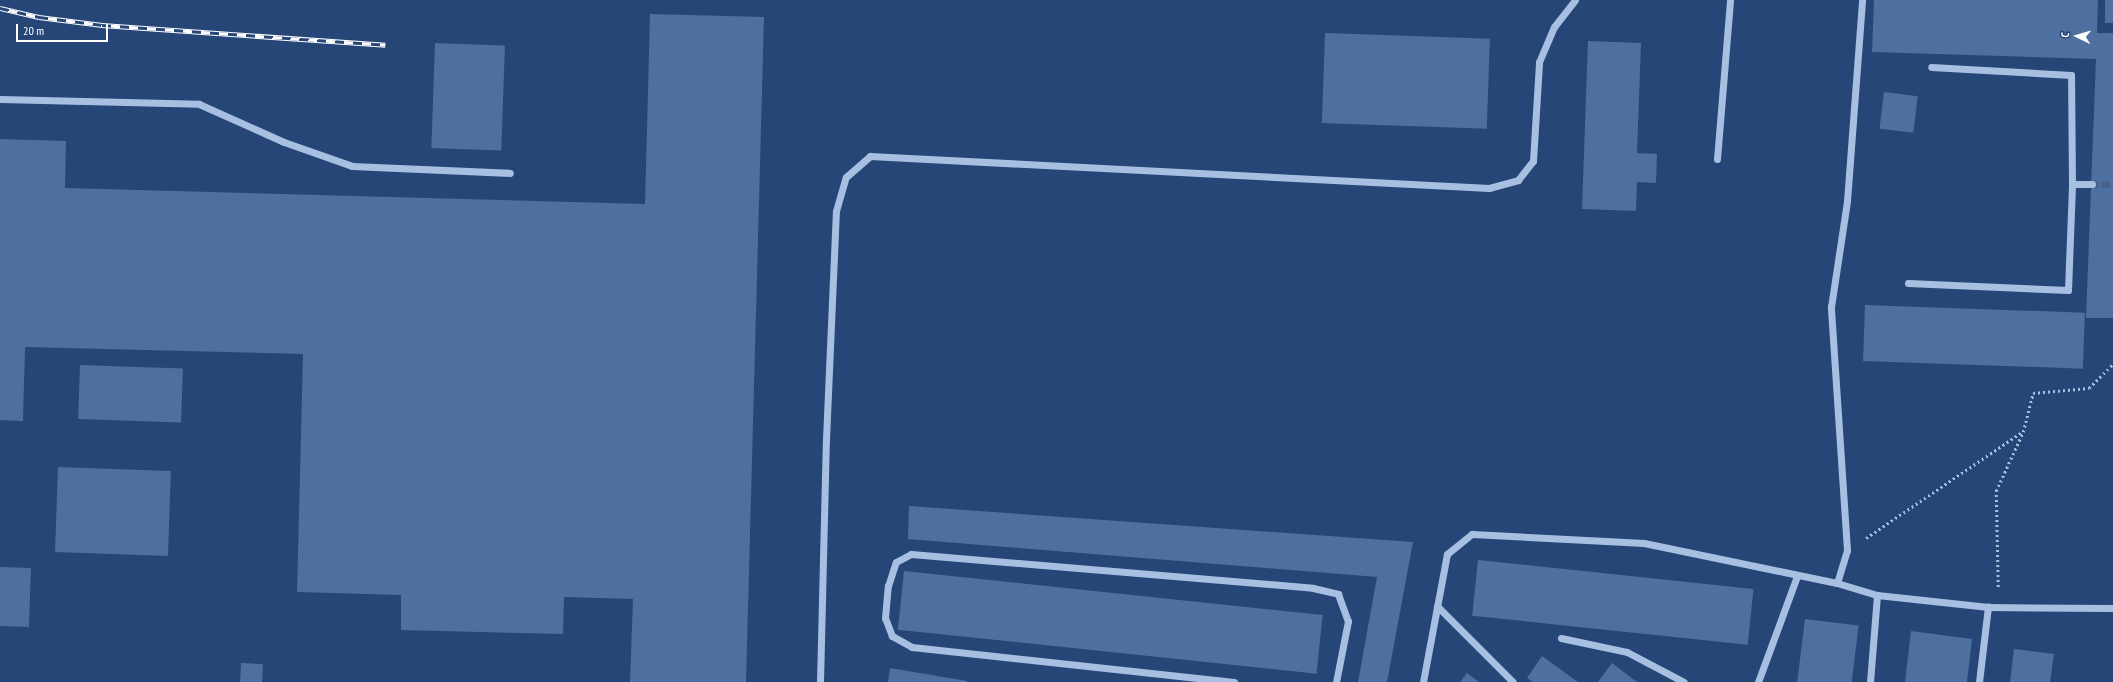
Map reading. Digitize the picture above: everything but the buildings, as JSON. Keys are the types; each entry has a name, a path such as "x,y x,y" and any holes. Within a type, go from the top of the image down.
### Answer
{"lane":[{"path":"820,682 826,439 836,211 846,177 870,156 1489,188 1518,180 1533,161 1539,62 1554,27 1574,0"},
{"path":"1717,159 1730,0"},
{"path":"1837,583 1847,550 1831,307 1847,201 1862,0"},
{"path":"1908,283 2068,290 2072,184 2071,75 1931,67"},
{"path":"0,99 199,104 284,142 352,166 510,173"},
{"path":"2072,184 2092,184"},
{"path":"1423,682 1436,606 1447,554 1472,534 1644,543 1796,576 1837,583 1877,595 1988,607 2113,608"},
{"path":"1234,682 912,647 892,636 887,624 885,618 888,586 896,562 911,554 1320,589 1338,594 1348,621 1336,682"},
{"path":"1758,682 1796,576"},
{"path":"1870,682 1877,595"},
{"path":"1436,606 1513,682"},
{"path":"1979,682 1988,607"},
{"path":"1561,638 1627,652 1684,682"}],"path":[{"path":"1988,607 1998,587 1996,491 2023,432 2032,393 2089,388 2113,364"},
{"path":"1847,550 2023,432"}],"tunnel":[{"path":"2092,184 2113,184"}],"railway":[{"path":"0,8 39,17 102,25 385,45"}]}
